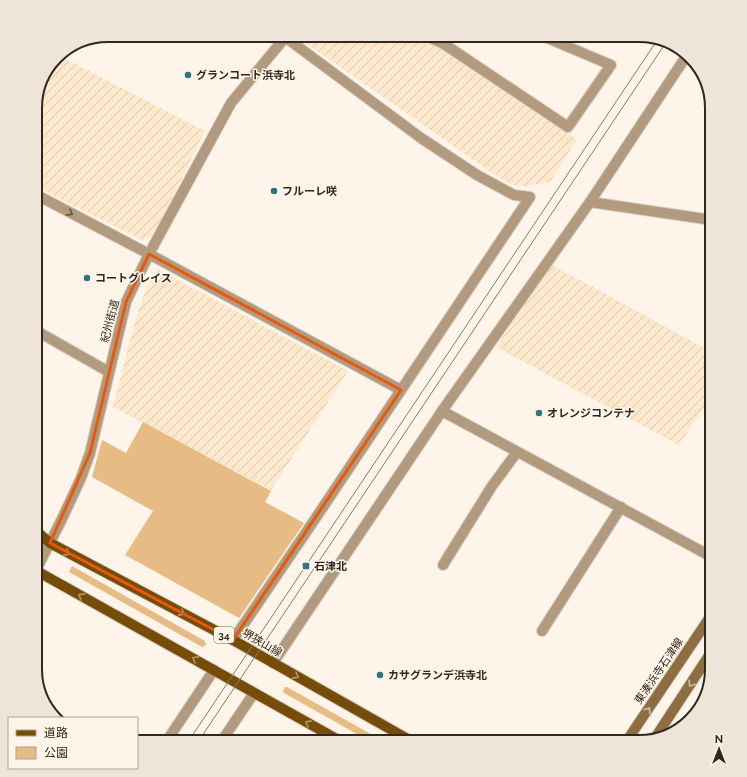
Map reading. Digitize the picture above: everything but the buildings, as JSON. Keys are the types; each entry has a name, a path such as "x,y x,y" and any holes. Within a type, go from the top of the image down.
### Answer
{"main road":[{"name":"堺狭山線","path":"42,536 50,543 233,640 401,735"},
{"path":"42,575 329,735"}],"street":[{"name":"紀州街道","path":"42,558 68,507 90,453 126,302 150,254 232,103 281,42"},
{"path":"233,640 314,522 400,390 530,197 514,195 477,175 427,142 294,42"},
{"path":"440,42 568,127 611,65 557,42"},
{"path":"273,663 442,411 590,202 683,60"},
{"path":"42,198 150,254 400,390"},
{"path":"590,202 705,215"},
{"path":"42,334 110,372"},
{"path":"442,411 705,553"},
{"path":"444,565 492,486 517,452"},
{"path":"542,631 621,507"},
{"name":"東湊浜寺石津線","path":"631,735 705,624"},
{"path":"659,731 705,662"},
{"path":"171,735 214,670"},
{"path":"226,735 254,693"}],"highlighted area":[{"path":"149,254 401,390 233,640 50,543 90,453 126,302"}],"shaded area":[{"path":"304,42 432,42 577,139 550,182 526,186 512,185 495,175"},
{"path":"64,58 205,131 154,235 142,240 42,190 43,95 53,71"},
{"path":"552,265 705,348 705,406 679,445 496,347"},
{"path":"157,269 348,371 271,490 113,407 134,325 145,292"}],"green space":[{"path":"143,422 271,491 265,502 304,523 239,618 125,555 153,511 92,477 102,440 126,453"},
{"path":"72,566 205,641 206,645 202,647 69,572"},
{"path":"285,687 287,687 373,735 359,735 284,693 283,691"}],"tram line":[{"path":"193,735 655,44"},
{"path":"203,735 663,47"}],"place":[{"name":"グランコート浜寺北","path":"188,75"},
{"name":"フルーレ咲","path":"274,191"},
{"name":"コートグレイス","path":"87,278"},
{"name":"オレンジコンテナ","path":"539,413"},
{"name":"石津北","path":"306,566"},
{"name":"カサグランデ浜寺北","path":"380,675"}]}
